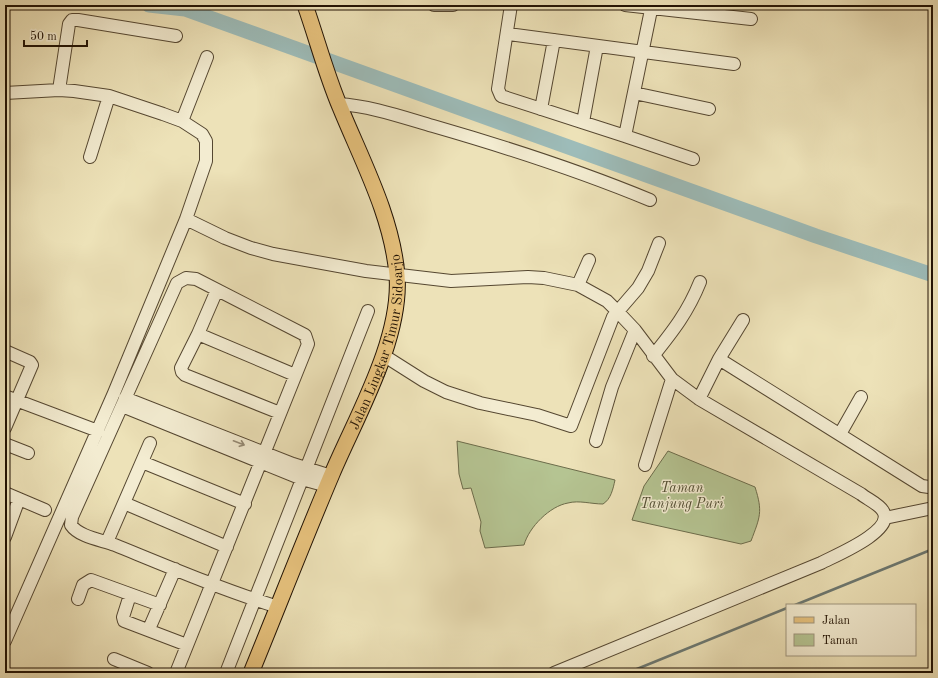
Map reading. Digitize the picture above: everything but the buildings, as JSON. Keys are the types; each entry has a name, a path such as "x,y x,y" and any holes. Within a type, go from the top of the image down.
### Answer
{"main road":[{"name":"Jalan Lingkar Timur Sidoarjo","path":"251,673 382,355 394,314 397,276 394,253 388,227 367,170 337,100 305,5"}],"street":[{"path":"434,5 453,5"},
{"path":"511,5 508,34 498,89 501,96 693,159"},
{"path":"626,5 652,6 751,19"},
{"path":"624,136 652,6"},
{"path":"59,90 69,24 72,20 176,36"},
{"path":"508,34 734,64"},
{"path":"540,108 554,40"},
{"path":"583,122 597,46"},
{"path":"182,120 207,57"},
{"path":"5,93 59,90 109,96 182,120 202,134 206,141 208,153 186,219 98,431 5,641"},
{"path":"634,93 709,109"},
{"path":"90,157 109,96"},
{"path":"337,100 451,131 524,154 650,200"},
{"path":"186,219 225,238 273,254 397,276 451,280 528,277 557,280 578,285 607,302 618,311 635,330 653,356 672,379 699,399 860,494 883,510 885,518 883,526 876,532 863,541 821,563 554,673"},
{"path":"382,355 424,381 452,394 480,403 537,415 571,426 618,311 638,288 648,270 659,243"},
{"path":"578,285 589,260"},
{"path":"176,673 188,645 212,584 244,504 262,457 308,344 306,335 192,278 186,278 178,282 70,523 75,530 212,584 278,608"},
{"path":"653,356 681,321 700,282"},
{"path":"217,290 182,368 183,374 280,413"},
{"path":"226,673 368,311"},
{"path":"699,399 719,359 743,320"},
{"path":"596,441 612,388 635,330"},
{"path":"198,334 295,375"},
{"path":"5,352 32,364 5,428"},
{"path":"719,359 922,486 933,486"},
{"path":"645,465 672,379"},
{"path":"5,396 17,402 98,431"},
{"path":"840,434 861,397"},
{"path":"124,402 304,474 329,481"},
{"path":"107,542 150,443"},
{"path":"5,444 28,453"},
{"path":"142,462 244,504"},
{"path":"5,494 45,510"},
{"path":"5,537 19,499"},
{"path":"124,503 227,547"},
{"path":"885,518 933,508"},
{"path":"150,629 175,569"},
{"path":"78,599 84,585 89,581 94,581 160,605"},
{"path":"130,595 124,619 188,645"},
{"path":"114,659 148,673"}],"green space":[{"path":"457,441 615,480 610,497 603,504 572,502 554,508 541,518 530,531 524,545 485,548 480,531 481,522 471,488 463,489 459,474"},
{"name":"Taman Tanjung Puri","path":"668,451 755,487 760,509 757,526 751,541 741,544 632,520 644,486"}],"waterway":[{"path":"149,5 185,9 816,236 933,275"},
{"path":"797,604 933,549"},
{"path":"627,673 786,608"}]}
